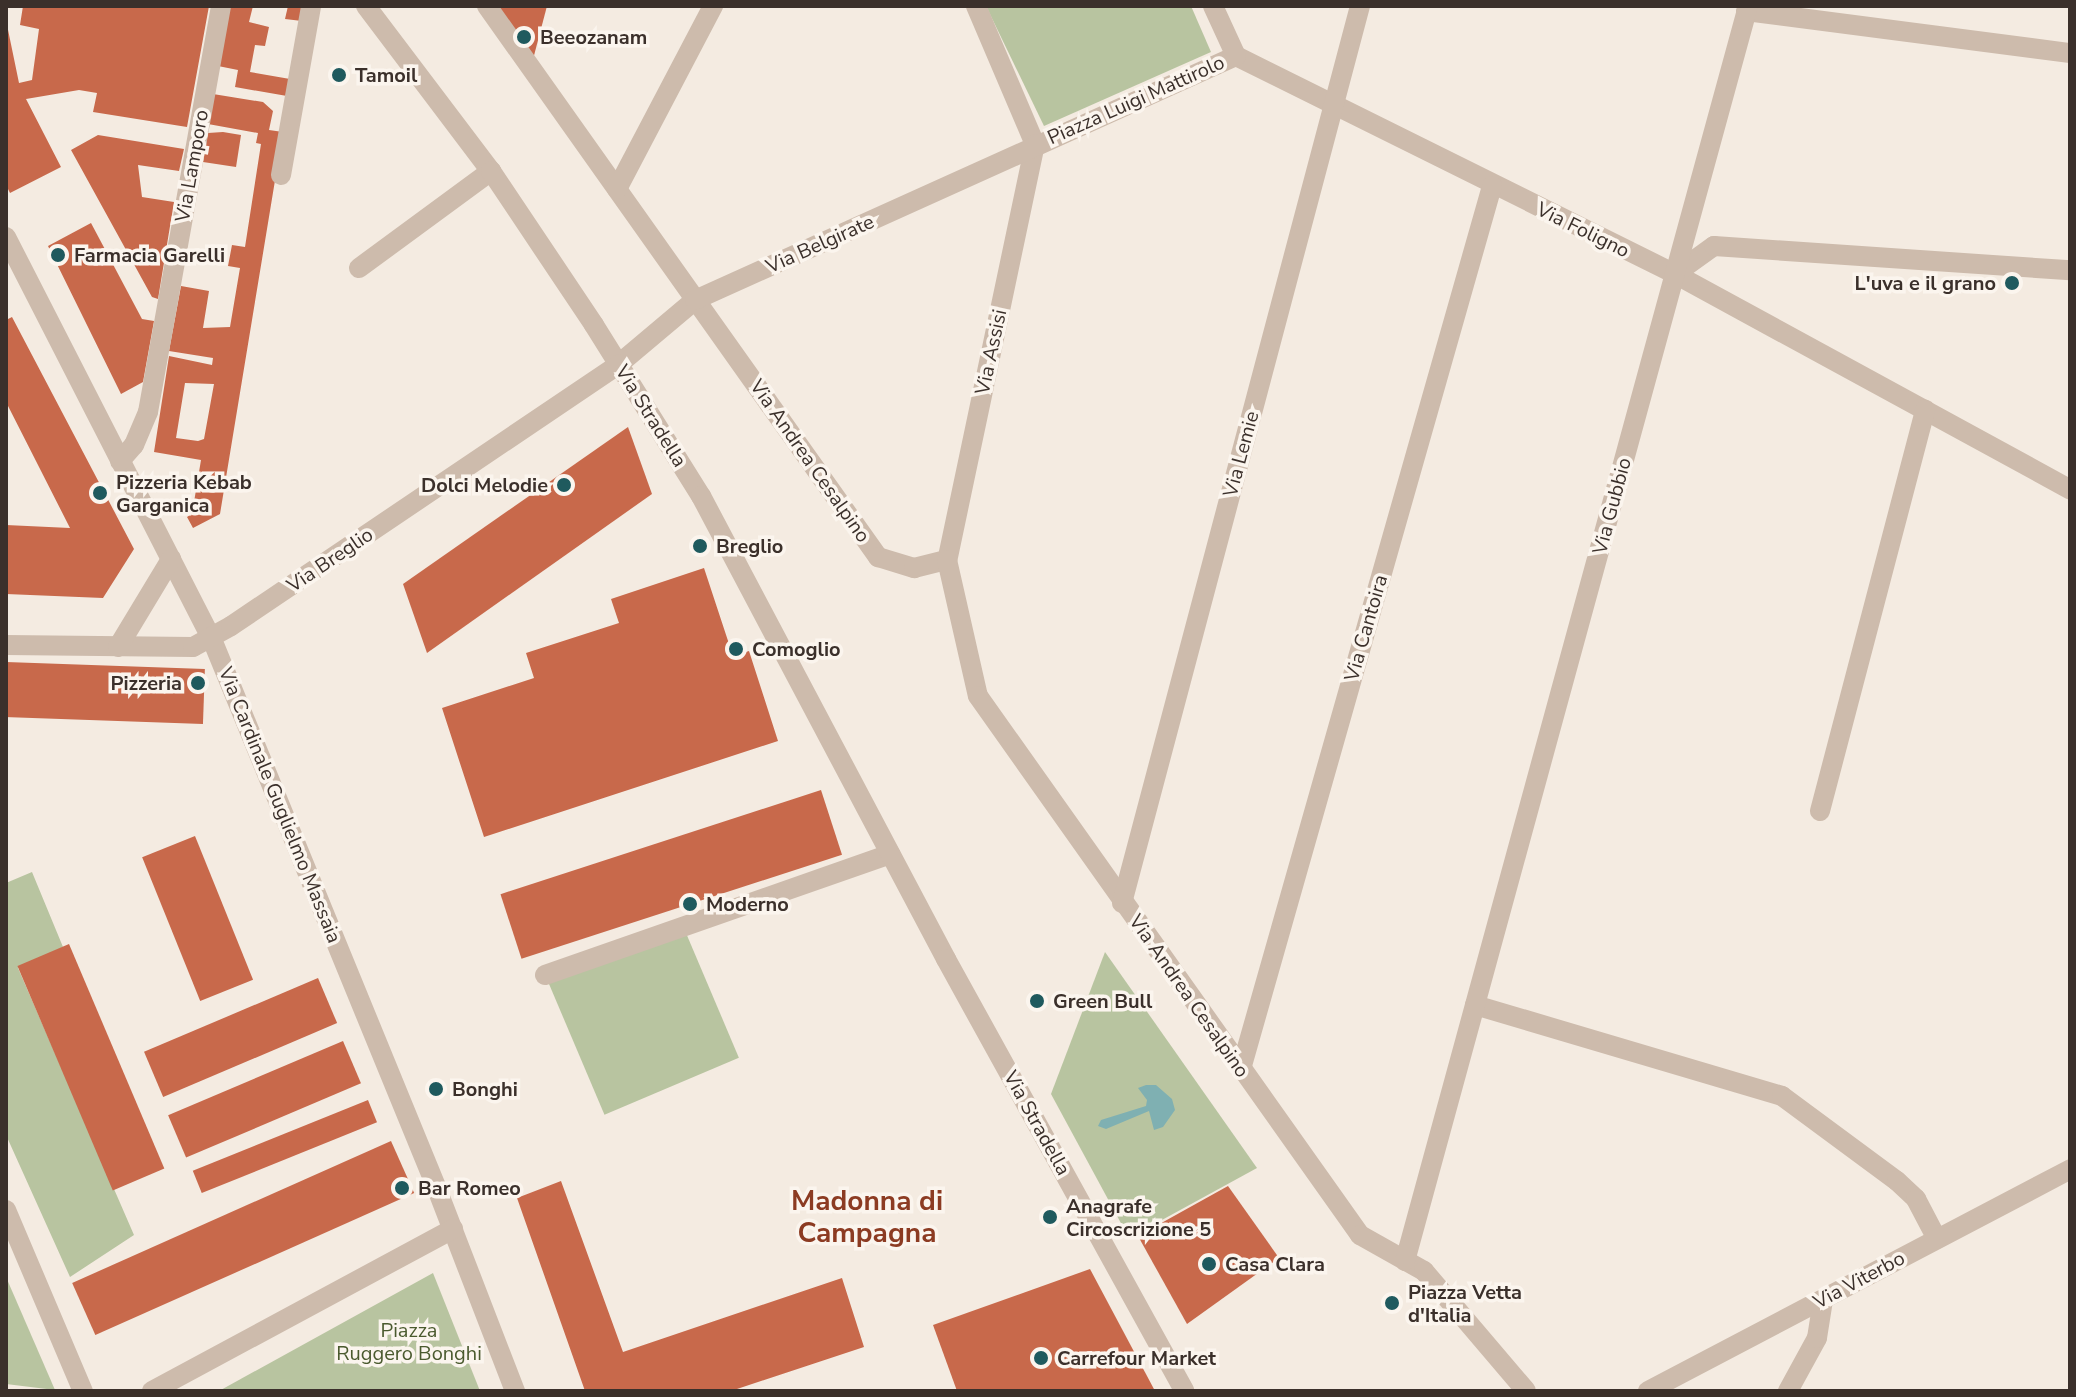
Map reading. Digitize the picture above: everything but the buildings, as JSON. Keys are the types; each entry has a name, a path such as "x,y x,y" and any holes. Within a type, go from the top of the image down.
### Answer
{"street":[{"name":"Via Lamporo","path":"120,461 134,445 148,412 221,6"},
{"path":"281,175 311,6"},
{"name":"Via Stradella","path":"366,6 491,171 619,364 701,496 890,854 1184,1391"},
{"name":"Via Andrea Cesalpino","path":"487,6 878,557 914,568 947,560 978,696 1360,1235 1405,1261"},
{"path":"617,189 713,6"},
{"name":"Piazza Luigi Mattirolo","path":"976,6 1035,144 1236,56 1213,6"},
{"name":"Via Lemie","path":"1122,903 1360,6"},
{"path":"1747,8 2070,53"},
{"name":"Via Gubbio","path":"1405,1261 1747,8"},
{"name":"Via Foligno","path":"1236,56 1334,102 1492,186 1675,274 2070,489"},
{"name":"Via Belgirate","path":"619,364 695,300 1035,144"},
{"name":"Via Assisi","path":"947,560 1035,144"},
{"path":"359,268 491,171"},
{"name":"Via Cantoira","path":"1241,1069 1492,186"},
{"name":"Via Cardinale Guglielmo Massaia","path":"6,237 211,637 453,1229 515,1391"},
{"path":"1675,274 1714,246 2070,270"},
{"name":"Via Breglio","path":"6,645 193,647 619,364"},
{"path":"1820,811 1925,410"},
{"path":"118,647 171,559"},
{"path":"545,975 890,854"},
{"path":"1475,1005 1782,1096 1897,1181 1916,1199 1937,1239"},
{"name":"Via Viterbo","path":"1648,1391 2070,1169"},
{"path":"6,1210 83,1391"},
{"path":"152,1391 453,1229"},
{"path":"1405,1261 1424,1271 1526,1391"},
{"path":"1788,1391 1817,1338 1823,1299"}],"green space":[{"path":"986,6 1191,6 1211,52 1044,126"},
{"path":"32,872 63,947 18,968 134,1235 70,1277 6,1135 6,883"},
{"path":"683,926 739,1058 604,1115 549,983"},
{"path":"1105,952 1257,1168 1129,1238 1051,1094"},
{"name":"Piazza Ruggero Bonghi","path":"433,1273 480,1391 219,1391"},
{"path":"6,1277 55,1390 6,1384"}],"water":[{"path":"1156,1085 1172,1099 1175,1110 1163,1127 1154,1130 1149,1111 1106,1129 1098,1126 1101,1120 1146,1106 1147,1100 1138,1088"}],"place":[{"name":"Beeozanam","path":"524,37"},
{"name":"Tamoil","path":"339,75"},
{"name":"Farmacia Garelli","path":"58,255"},
{"name":"L'uva e il grano","path":"2012,283"},
{"name":"Dolci Melodie","path":"564,485"},
{"name":"Pizzeria Kebab Garganica","path":"100,493"},
{"name":"Breglio","path":"700,546"},
{"name":"Comoglio","path":"736,649"},
{"name":"Pizzeria","path":"198,683"},
{"name":"Moderno","path":"690,904"},
{"name":"Green Bull","path":"1037,1001"},
{"name":"Bonghi","path":"436,1089"},
{"name":"Bar Romeo","path":"402,1188"},
{"name":"Anagrafe Circoscrizione 5","path":"1050,1217"},
{"name":"Casa Clara","path":"1209,1264"},
{"name":"Piazza Vetta d'Italia","path":"1392,1303"},
{"name":"Carrefour Market","path":"1041,1358"}],"district":[{"name":"Madonna di Campagna","path":"867,1217"}]}
